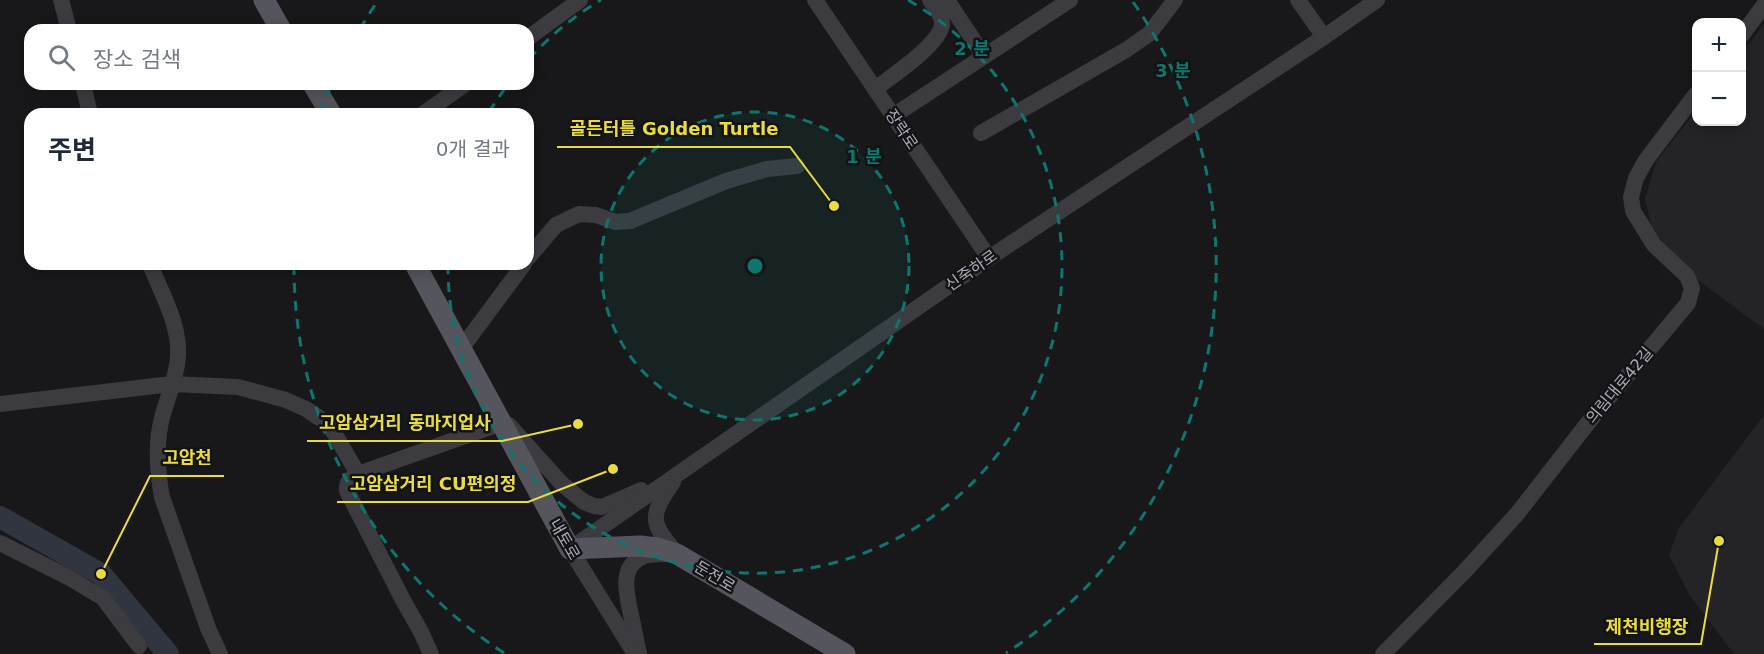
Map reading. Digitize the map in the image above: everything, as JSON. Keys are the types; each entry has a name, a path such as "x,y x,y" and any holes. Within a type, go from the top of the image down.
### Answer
{"main road":[{"path":"264,0 278,24"},
{"path":"317,90 327,108"},
{"name":"내토로","path":"418,270 570,549"},
{"name":"둔전로","path":"570,549 640,546 677,554 845,654"}],"street":[{"path":"61,0 67,24"},
{"path":"534,34 580,0"},
{"name":"장락로","path":"815,0 988,258"},
{"path":"875,89 924,51 942,26 941,16 930,0"},
{"path":"947,0 984,56"},
{"path":"981,133 1149,34 1175,0"},
{"path":"1298,0 1324,37"},
{"name":"신죽하로","path":"570,549 988,258 1377,0"},
{"path":"893,116 1062,2"},
{"path":"1746,30 1764,5"},
{"path":"84,90 89,108"},
{"path":"431,108 457,90"},
{"name":"의림대로42길","path":"1383,654 1464,572 1517,514 1591,419 1688,303 1692,288 1687,276 1654,245 1633,211 1631,197 1636,178 1646,160 1692,99"},
{"path":"534,251 556,225 579,214 596,215 615,222 630,221 726,181 767,169 797,166"},
{"path":"152,270 176,332 178,357 162,415 158,441 158,475 162,497 208,628 220,654"},
{"path":"461,350 520,270"},
{"path":"0,404 172,384 238,387 286,400 321,419 333,431 358,474"},
{"path":"431,654 422,632 347,491 346,485 349,479 497,416 562,484 584,502 594,506 602,507 611,504 679,473"},
{"path":"677,554 661,535 656,519 661,500 679,473"},
{"path":"0,543 68,577 103,598 140,646"},
{"name":"내토로","path":"570,549 637,654"},
{"path":"637,654 626,588 627,574 637,560 645,556 677,554"}],"shaded area":[{"path":"1764,24 1764,329 1698,280 1669,251 1651,225 1645,199 1656,162 1692,116 1692,126 1746,126 1746,48"},
{"path":"1764,415 1764,654 1734,654 1690,596 1669,555 1679,528"}],"waterway":[{"path":"0,517 101,574 168,654"}],"place":[{"name":"골든터틀 Golden Turtle","path":"834,206"},
{"name":"고암삼거리 동마지업사","path":"578,424"},
{"name":"고암삼거리 CU편의정","path":"613,469"},
{"name":"제천비행장","path":"1719,541"},
{"name":"고암천","path":"101,574"}]}
